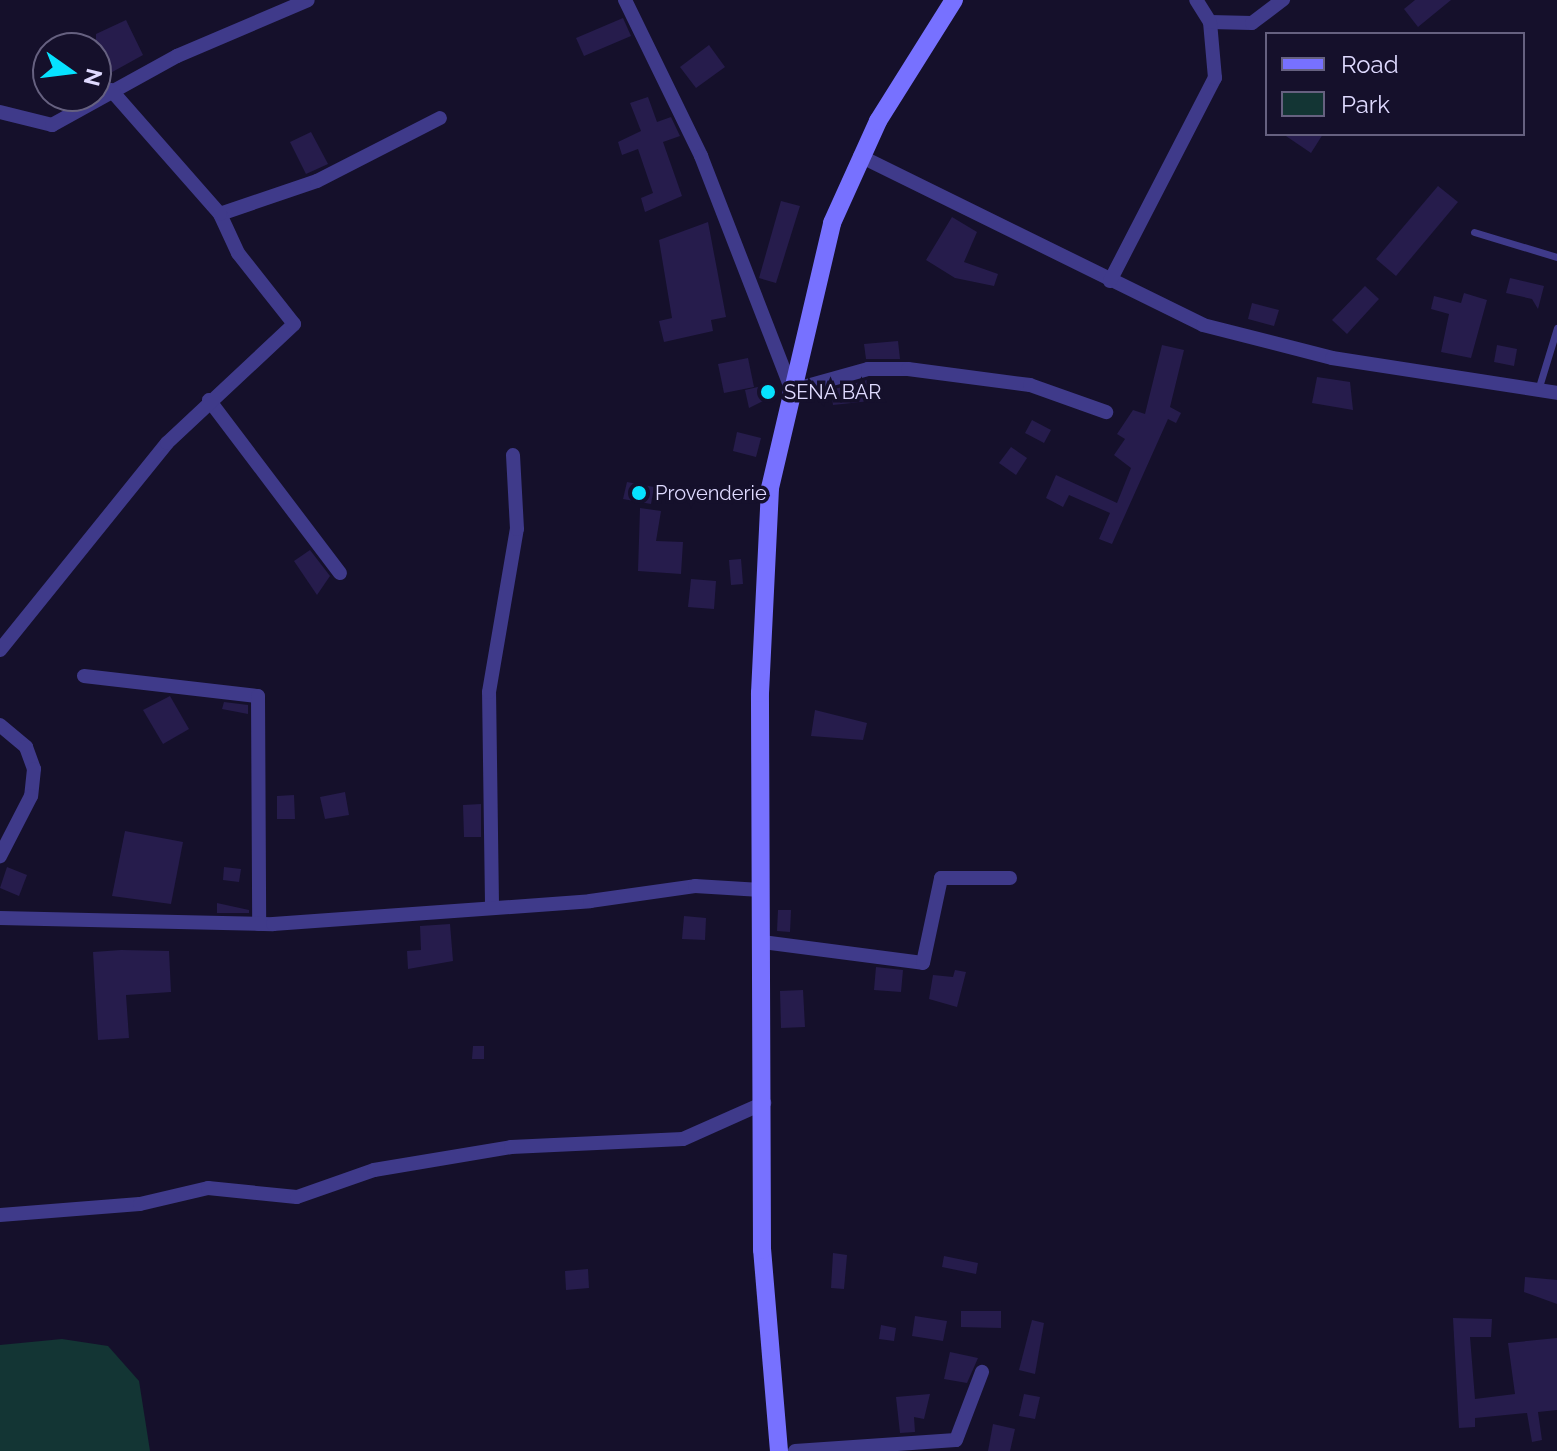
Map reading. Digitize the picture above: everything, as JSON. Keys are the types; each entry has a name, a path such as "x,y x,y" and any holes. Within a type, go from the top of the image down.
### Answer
{"main road":[{"path":"779,1451 762,1250 763,584 790,388 832,223 860,156 954,0"}],"street":[{"path":"112,90 308,0"},
{"path":"625,0 701,156 790,388 868,369 908,369 1052,390 1106,412"},
{"path":"1110,281 1215,78 1210,22 1196,0"},
{"path":"1210,22 1252,23 1283,0"},
{"path":"0,650 209,400 294,324 238,253 220,214 112,91"},
{"path":"0,112 52,125 74,112"},
{"path":"220,214 317,181 440,118"},
{"path":"860,156 1203,325 1274,346 1557,393"},
{"path":"209,400 340,573"},
{"path":"492,904 489,692 517,529 513,455"},
{"path":"84,676 258,696 259,924"},
{"path":"0,725 26,747 34,769 31,796 0,856"},
{"path":"762,942 923,963 941,878 1010,878"},
{"path":"0,918 259,924 492,904 590,901 695,886 761,890"},
{"path":"0,1215 140,1204 208,1188 297,1197 374,1170 511,1147 683,1139 764,1103"},
{"path":"795,1451 956,1440 982,1372"}],"lane":[{"path":"1474,232 1557,257"},
{"path":"1538,390 1557,328"}],"green space":[{"path":"62,1339 108,1346 139,1381 150,1451 0,1451 0,1345"}],"building":[{"path":"1415,0 1451,0 1418,27 1404,9"},
{"path":"623,18 631,36 584,56 576,38"},
{"path":"126,20 143,55 112,72 112,32 100,32"},
{"path":"709,45 725,67 696,88 680,67"},
{"path":"648,97 657,122 671,117 680,136 663,142 682,196 645,212 641,198 653,193 638,149 622,155 618,142 641,131 630,103"},
{"path":"311,132 328,164 306,174 290,142"},
{"path":"1286,136 1322,136 1311,153"},
{"path":"1438,186 1458,202 1396,276 1376,259"},
{"path":"781,201 800,206 776,283 759,278"},
{"path":"952,217 977,232 964,262 998,274 994,286 955,278 926,260"},
{"path":"708,222 726,317 711,320 713,331 664,342 659,321 672,318 659,240"},
{"path":"1510,278 1544,286 1538,309 1532,299 1506,293"},
{"path":"1365,286 1379,299 1347,334 1332,320"},
{"path":"1464,293 1487,300 1471,358 1441,352 1449,314 1431,309 1434,296 1461,303"},
{"path":"1252,303 1279,310 1274,326 1248,319"},
{"path":"898,341 900,359 866,359 864,344"},
{"path":"1162,345 1184,350 1170,407 1181,413 1176,423 1168,419 1112,544 1099,539 1110,513 1069,495 1063,507 1046,498 1056,475 1117,503 1131,468 1114,455 1125,439 1117,434 1133,410 1145,414"},
{"path":"1497,345 1517,349 1514,366 1494,362"},
{"path":"748,358 754,387 724,393 718,364"},
{"path":"1317,377 1350,382 1353,410 1312,403"},
{"path":"867,380 870,401 833,405 831,390"},
{"path":"770,384 777,394 749,408 745,390"},
{"path":"1032,420 1051,430 1044,443 1025,433"},
{"path":"737,432 761,438 756,457 733,451"},
{"path":"1011,447 1027,458 1016,475 999,463"},
{"name":"Provenderie","path":"627,482 654,487 651,504 623,499"},
{"path":"640,508 661,511 656,541 683,542 681,574 638,571"},
{"path":"310,550 330,576 317,595 294,561"},
{"path":"741,559 743,584 731,585 729,560"},
{"path":"691,579 716,581 714,609 688,607"},
{"path":"170,696 189,729 163,744 143,710"},
{"path":"224,702 248,705 248,714 222,709"},
{"path":"815,710 867,723 863,740 811,736"},
{"path":"345,792 349,815 325,819 320,797"},
{"path":"294,795 295,819 277,819 277,796"},
{"path":"481,804 481,837 464,837 463,805"},
{"path":"125,831 183,842 171,904 112,896"},
{"path":"7,867 27,875 19,896 0,888"},
{"path":"224,867 241,869 239,882 223,880"},
{"path":"217,903 249,910 249,913 217,913"},
{"path":"778,910 791,910 790,932 777,931"},
{"path":"684,916 706,918 705,940 682,939"},
{"path":"450,924 453,961 408,969 407,951 421,950 420,926"},
{"path":"169,951 171,992 126,995 129,1038 98,1040 93,952"},
{"path":"876,967 903,970 901,992 874,990"},
{"path":"955,970 966,972 957,1007 929,999 933,975 953,977"},
{"path":"803,990 805,1027 781,1028 780,991"},
{"path":"473,1046 484,1046 484,1059 472,1059"},
{"path":"833,1253 847,1255 844,1289 831,1288"},
{"path":"944,1256 978,1263 976,1274 942,1267"},
{"path":"588,1269 589,1288 566,1290 565,1271"},
{"path":"1525,1277 1557,1280 1557,1304 1524,1292"},
{"path":"961,1311 1001,1311 1001,1328 961,1327"},
{"path":"915,1316 947,1321 943,1341 912,1336"},
{"path":"1453,1318 1492,1319 1491,1337 1470,1337 1475,1399 1515,1394 1508,1343 1557,1338 1557,1410 1538,1412 1542,1440 1532,1442 1527,1413 1475,1418 1475,1427 1459,1428"},
{"path":"1032,1320 1044,1323 1035,1374 1019,1370"},
{"path":"881,1325 896,1328 894,1341 879,1339"},
{"path":"950,1352 978,1358 967,1383 944,1379"},
{"path":"930,1394 924,1419 914,1417 915,1432 900,1433 896,1397"},
{"path":"1024,1394 1040,1397 1035,1419 1019,1416"},
{"path":"993,1424 1015,1429 1010,1451 988,1451"}],"place":[{"name":"SENA BAR","path":"768,392"},
{"name":"Provenderie","path":"639,493"}]}
